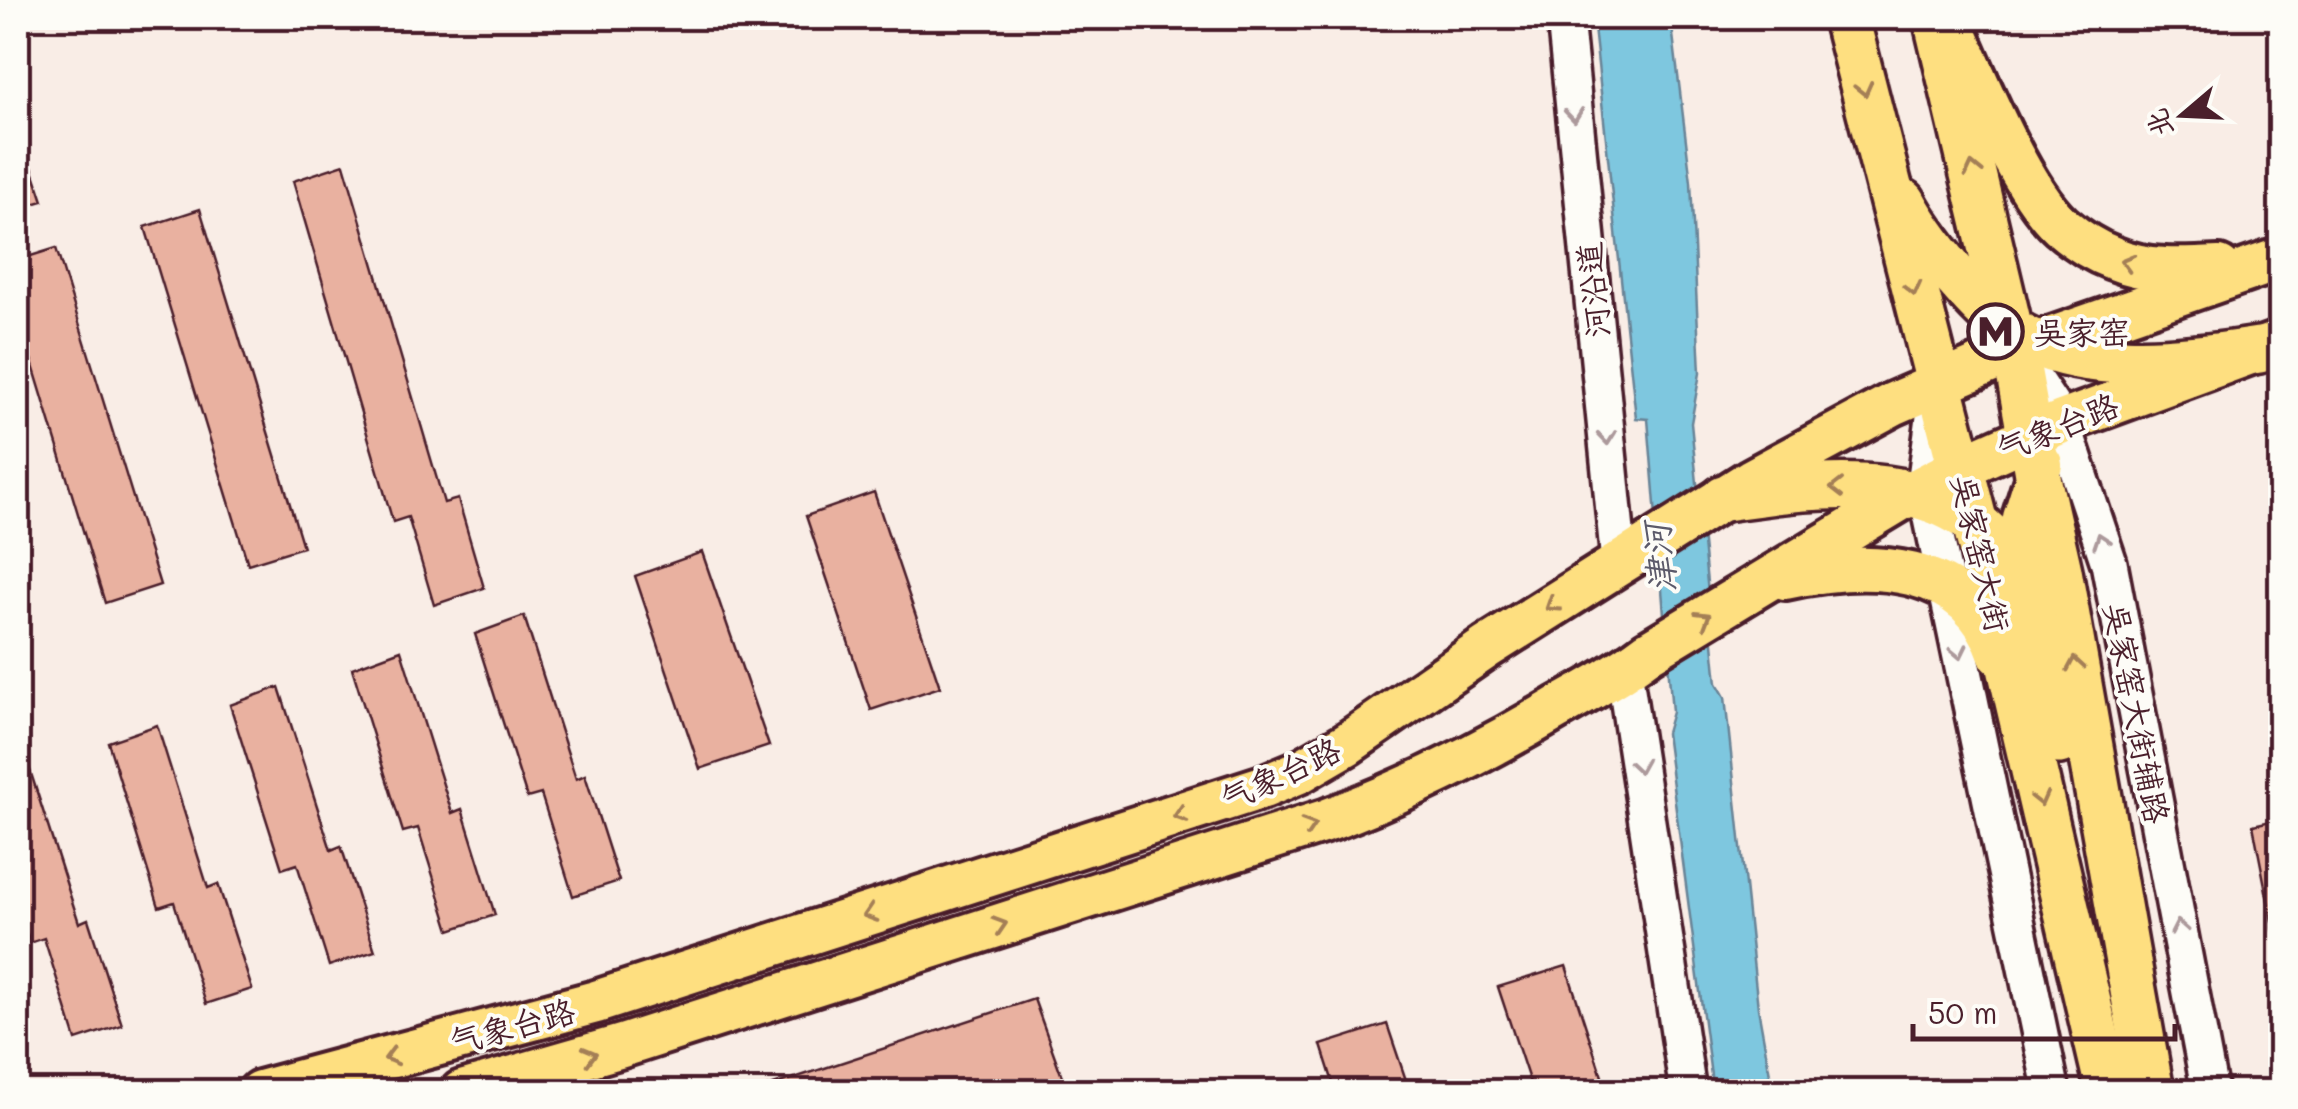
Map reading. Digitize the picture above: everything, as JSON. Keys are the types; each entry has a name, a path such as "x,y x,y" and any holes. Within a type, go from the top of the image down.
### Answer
{"highway":[{"name":"吴家窑大街","path":"1846,18 1938,384 1931,486 1973,518 2108,1092"},
{"path":"1936,18 2043,443 2059,570 2151,1092"},
{"path":"1882,160 1928,242 1968,292 2020,341 2122,360 2191,361 2270,346"},
{"path":"1724,498 1812,488 1931,486"},
{"path":"1973,518 2014,569 2036,636 2068,783 2114,898"}],"main road":[{"path":"1948,18 2038,199 2059,224 2087,246 2114,259 2148,268 2270,262"},
{"name":"气象台路","path":"260,1092 596,1002 1299,772 1627,557 1876,412 2020,341 2270,262"},
{"path":"2016,705 2008,630 2014,569 2043,443 2122,360 2180,316 2270,262"},
{"name":"气象台路","path":"462,1092 622,1046 1328,820 1398,793 1482,753 1760,584 1931,486 2043,443 2270,346"},
{"path":"1760,584 1821,571 1873,567 1894,569 1946,588 1983,618 2016,705"}],"street":[{"name":"河沿道","path":"1565,18 1627,557"},
{"name":"吴家窑大街辅路","path":"2043,443 2109,563 2210,1092"},
{"path":"1931,486 1946,588 2052,1092"},
{"path":"1636,661 1688,1092"}],"water":[{"path":"1593,18 1671,18 1691,182 1700,373 1691,423 1717,683 1725,697 1758,1008 1773,1091 1713,1091 1666,733 1672,712 1648,419 1636,418"}],"building":[{"path":"18,125 43,201 18,208"},
{"path":"344,164 444,503 458,499 484,588 434,605 408,517 393,522 293,181"},
{"path":"200,209 303,547 248,564 145,227"},
{"path":"56,248 160,585 105,603 18,316 18,260"},
{"path":"874,492 940,687 871,710 806,516"},
{"path":"702,552 769,746 700,769 635,576"},
{"path":"524,616 576,779 585,775 619,881 573,896 541,794 527,798 475,634"},
{"path":"401,650 452,813 462,809 495,915 450,930 418,828 403,832 352,668"},
{"path":"279,687 331,850 341,846 375,951 329,966 297,864 282,869 230,705"},
{"path":"157,725 208,888 218,884 252,989 206,1004 174,902 159,907 108,742"},
{"path":"27,761 79,923 88,919 122,1025 76,1040 44,938 30,943 18,903 18,764"},
{"path":"2280,819 2280,962 2253,825"},
{"path":"1566,966 1607,1092 1533,1092 1498,987"},
{"path":"1034,999 1064,1082 1034,1092 752,1092"},
{"path":"1387,1024 1410,1092 1336,1092 1321,1045"}],"place":[{"name":"吴家窑","path":"1995,331"}],"water label":[{"name":"津河","path":"1658,558"}]}
